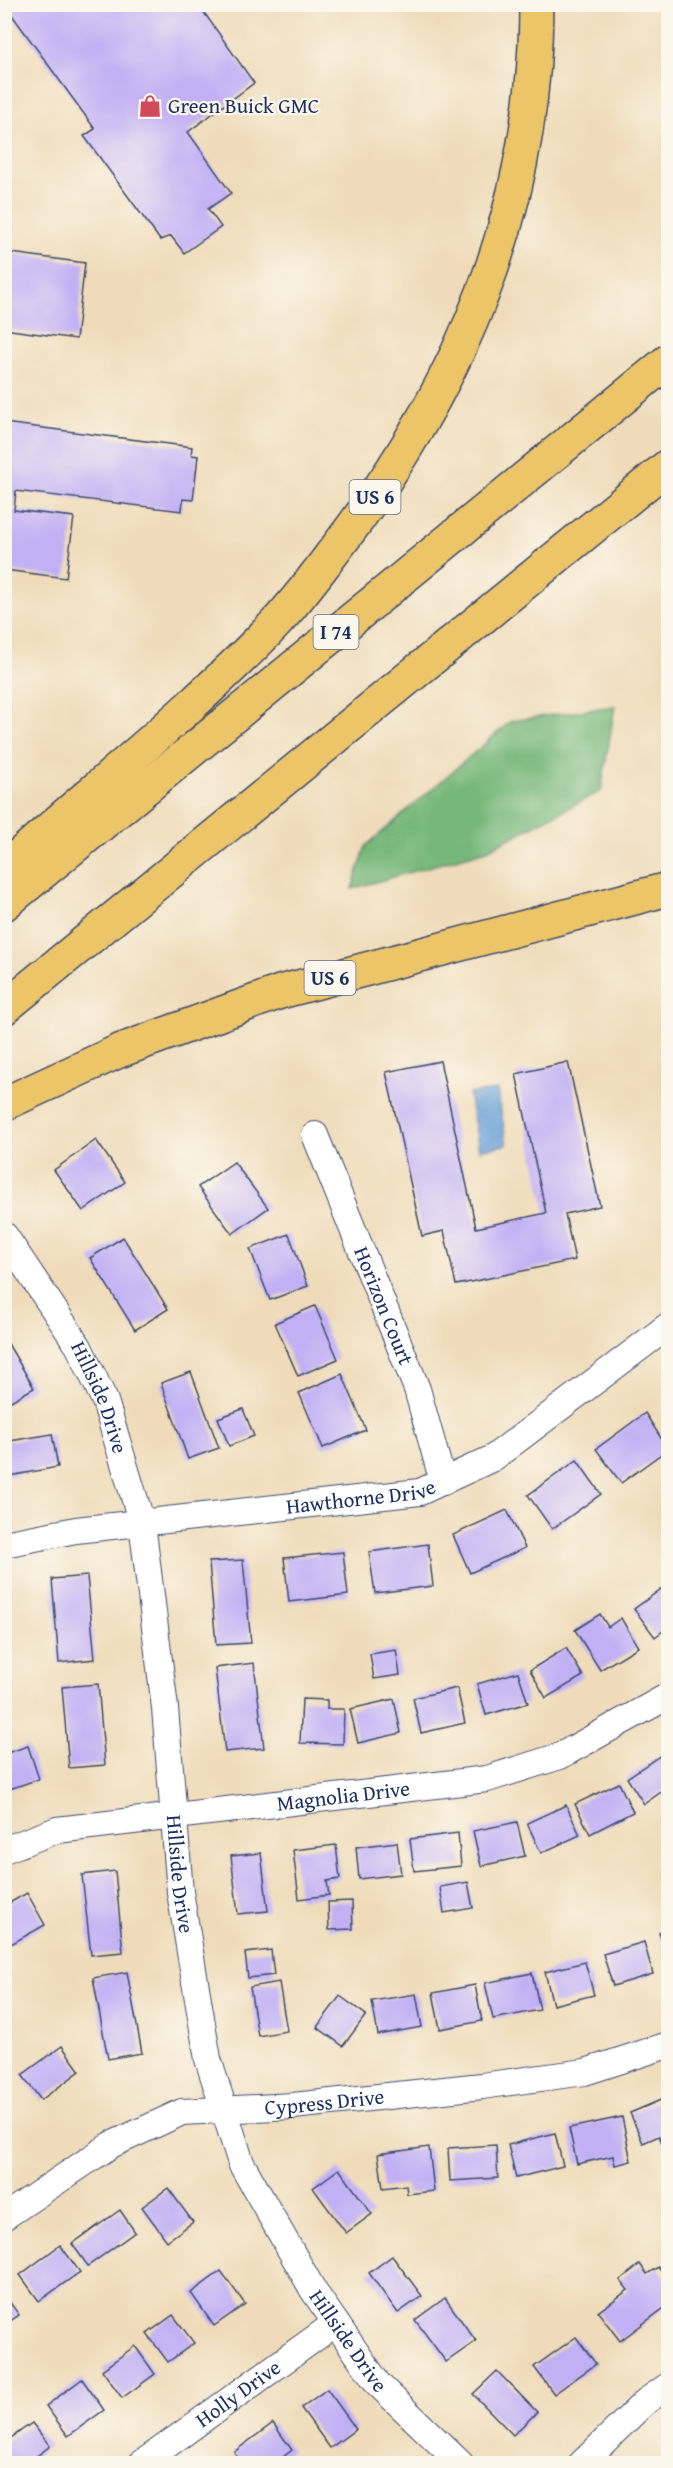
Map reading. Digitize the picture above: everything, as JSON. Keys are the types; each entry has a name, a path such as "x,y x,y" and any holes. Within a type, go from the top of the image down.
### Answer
{"highway":[{"name":"US 6","path":"4,869 236,664 278,621 372,501 403,454 456,358 483,298 509,212 525,127 536,46 536,4"},
{"name":"I 74","path":"4,904 669,362"},
{"path":"4,1008 669,466"},
{"name":"US 6","path":"4,1104 119,1051 280,992 669,889"}],"street":[{"name":"Horizon Court","path":"315,1135 417,1389 443,1482"},
{"name":"Hillside Drive","path":"5,1236 79,1347 99,1390 142,1522 165,1708 180,1892 206,2048 241,2163 313,2290 378,2384 461,2463"},
{"name":"Hawthorne Drive","path":"4,1544 76,1530 420,1492 493,1458 669,1326"},
{"name":"Magnolia Drive","path":"4,1850 57,1830 487,1779 560,1756 669,1696"},
{"name":"Cypress Drive","path":"4,2217 111,2145 182,2112 293,2106 585,2072 669,2045"},
{"name":"Holly Drive","path":"141,2463 336,2323"},
{"path":"581,2463 645,2402 669,2386"}],"green space":[{"path":"615,706 601,791 487,850 352,889 366,846 511,721"}],"water":[{"path":"497,1090 507,1145 479,1150 469,1094"}],"building":[{"name":"Green Buick GMC","path":"4,4 198,4 254,83 188,132 231,193 208,209 221,227 184,253 171,236 160,240 84,136 95,129"},
{"path":"4,252 85,263 76,339 4,329"},
{"path":"4,423 192,447 191,455 198,456 193,500 183,499 182,511 16,491 14,510 74,517 66,578 5,570"},
{"path":"440,1061 476,1228 546,1213 516,1074 568,1062 600,1206 565,1214 575,1260 456,1285 444,1231 422,1236 386,1072"},
{"path":"96,1140 125,1182 83,1211 54,1170"},
{"path":"234,1162 268,1208 232,1234 198,1187"},
{"path":"289,1234 308,1286 270,1300 250,1249"},
{"path":"123,1237 168,1309 135,1330 90,1258"},
{"path":"315,1306 338,1359 298,1376 275,1323"},
{"path":"4,1337 34,1388 4,1405"},
{"path":"191,1372 219,1448 188,1459 161,1383"},
{"path":"342,1374 366,1430 323,1448 299,1393"},
{"path":"243,1409 254,1436 229,1446 218,1418"},
{"path":"645,1413 668,1449 621,1483 596,1449"},
{"path":"52,1434 58,1467 4,1477 4,1442"},
{"path":"577,1460 601,1494 552,1529 528,1495"},
{"path":"507,1510 525,1548 470,1573 453,1535"},
{"path":"428,1544 433,1586 375,1593 369,1552"},
{"path":"343,1552 348,1595 289,1602 284,1558"},
{"path":"243,1560 251,1643 216,1645 209,1562"},
{"path":"87,1576 95,1659 59,1663 52,1579"},
{"path":"668,1584 668,1627 655,1637 634,1609"},
{"path":"600,1614 608,1627 621,1618 638,1647 600,1670 575,1630"},
{"path":"566,1648 583,1676 546,1698 530,1670"},
{"path":"396,1650 400,1675 374,1679 370,1654"},
{"path":"254,1663 264,1748 225,1752 215,1668"},
{"path":"518,1672 528,1703 486,1715 477,1684"},
{"path":"98,1684 105,1765 69,1768 62,1687"},
{"path":"457,1688 465,1723 421,1733 413,1698"},
{"path":"302,1699 327,1700 327,1709 344,1709 343,1744 300,1743"},
{"path":"394,1699 401,1733 358,1743 350,1709"},
{"path":"28,1746 39,1779 4,1791 4,1754"},
{"path":"664,1753 668,1760 668,1787 644,1804 627,1778"},
{"path":"619,1783 633,1812 590,1834 575,1804"},
{"path":"566,1805 580,1835 541,1853 527,1823"},
{"path":"517,1822 525,1856 481,1866 473,1831"},
{"path":"458,1833 461,1866 414,1871 410,1839"},
{"path":"397,1842 401,1874 359,1879 356,1847"},
{"path":"336,1845 340,1879 327,1881 329,1895 299,1899 293,1850"},
{"path":"261,1853 268,1911 238,1914 231,1856"},
{"path":"115,1871 123,1952 91,1955 82,1875"},
{"path":"468,1882 473,1908 444,1913 440,1887"},
{"path":"27,1893 45,1925 4,1948 4,1906"},
{"path":"352,1901 353,1929 329,1930 328,1902"},
{"path":"668,1929 668,1956 659,1933"},
{"path":"644,1942 653,1974 613,1986 603,1954"},
{"path":"271,1950 274,1975 248,1978 245,1953"},
{"path":"585,1962 594,1995 553,2005 545,1972"},
{"path":"127,1972 142,2053 108,2059 93,1978"},
{"path":"532,1973 540,2010 493,2019 485,1983"},
{"path":"279,1982 287,2031 258,2036 250,1987"},
{"path":"475,1985 482,2021 440,2029 433,1993"},
{"path":"416,1994 422,2027 378,2035 372,2001"},
{"path":"340,1996 366,2015 343,2046 317,2027"},
{"path":"62,2046 80,2071 41,2100 22,2075"},
{"path":"668,2097 668,2142 663,2145 659,2136 643,2143 630,2113"},
{"path":"622,2117 631,2161 615,2165 613,2156 577,2164 569,2128"},
{"path":"555,2133 563,2166 516,2178 508,2145"},
{"path":"496,2145 498,2178 450,2181 448,2148"},
{"path":"429,2147 434,2191 407,2194 406,2185 383,2188 378,2154"},
{"path":"339,2169 372,2214 346,2233 313,2188"},
{"path":"168,2188 193,2222 167,2241 142,2207"},
{"path":"120,2210 135,2232 88,2266 72,2244"},
{"path":"60,2245 80,2272 39,2301 20,2275"},
{"path":"392,2256 422,2296 398,2313 369,2273"},
{"path":"640,2264 647,2274 658,2267 668,2281 668,2305 620,2341 598,2312 628,2290 620,2280"},
{"path":"221,2271 245,2304 214,2326 191,2293"},
{"path":"4,2294 19,2315 4,2325"},
{"path":"445,2298 476,2341 446,2362 415,2320"},
{"path":"173,2315 194,2343 168,2362 147,2334"},
{"path":"576,2337 596,2364 554,2394 534,2367"},
{"path":"135,2346 155,2374 122,2398 102,2370"},
{"path":"497,2371 537,2412 513,2435 473,2394"},
{"path":"82,2379 104,2410 68,2436 46,2406"},
{"path":"327,2389 356,2429 330,2448 301,2408"},
{"path":"32,2423 50,2446 26,2464 4,2464 4,2443"},
{"path":"273,2423 292,2450 274,2464 242,2464 234,2452"}],"place":[{"name":"Green Buick GMC","path":"150,106"}]}
